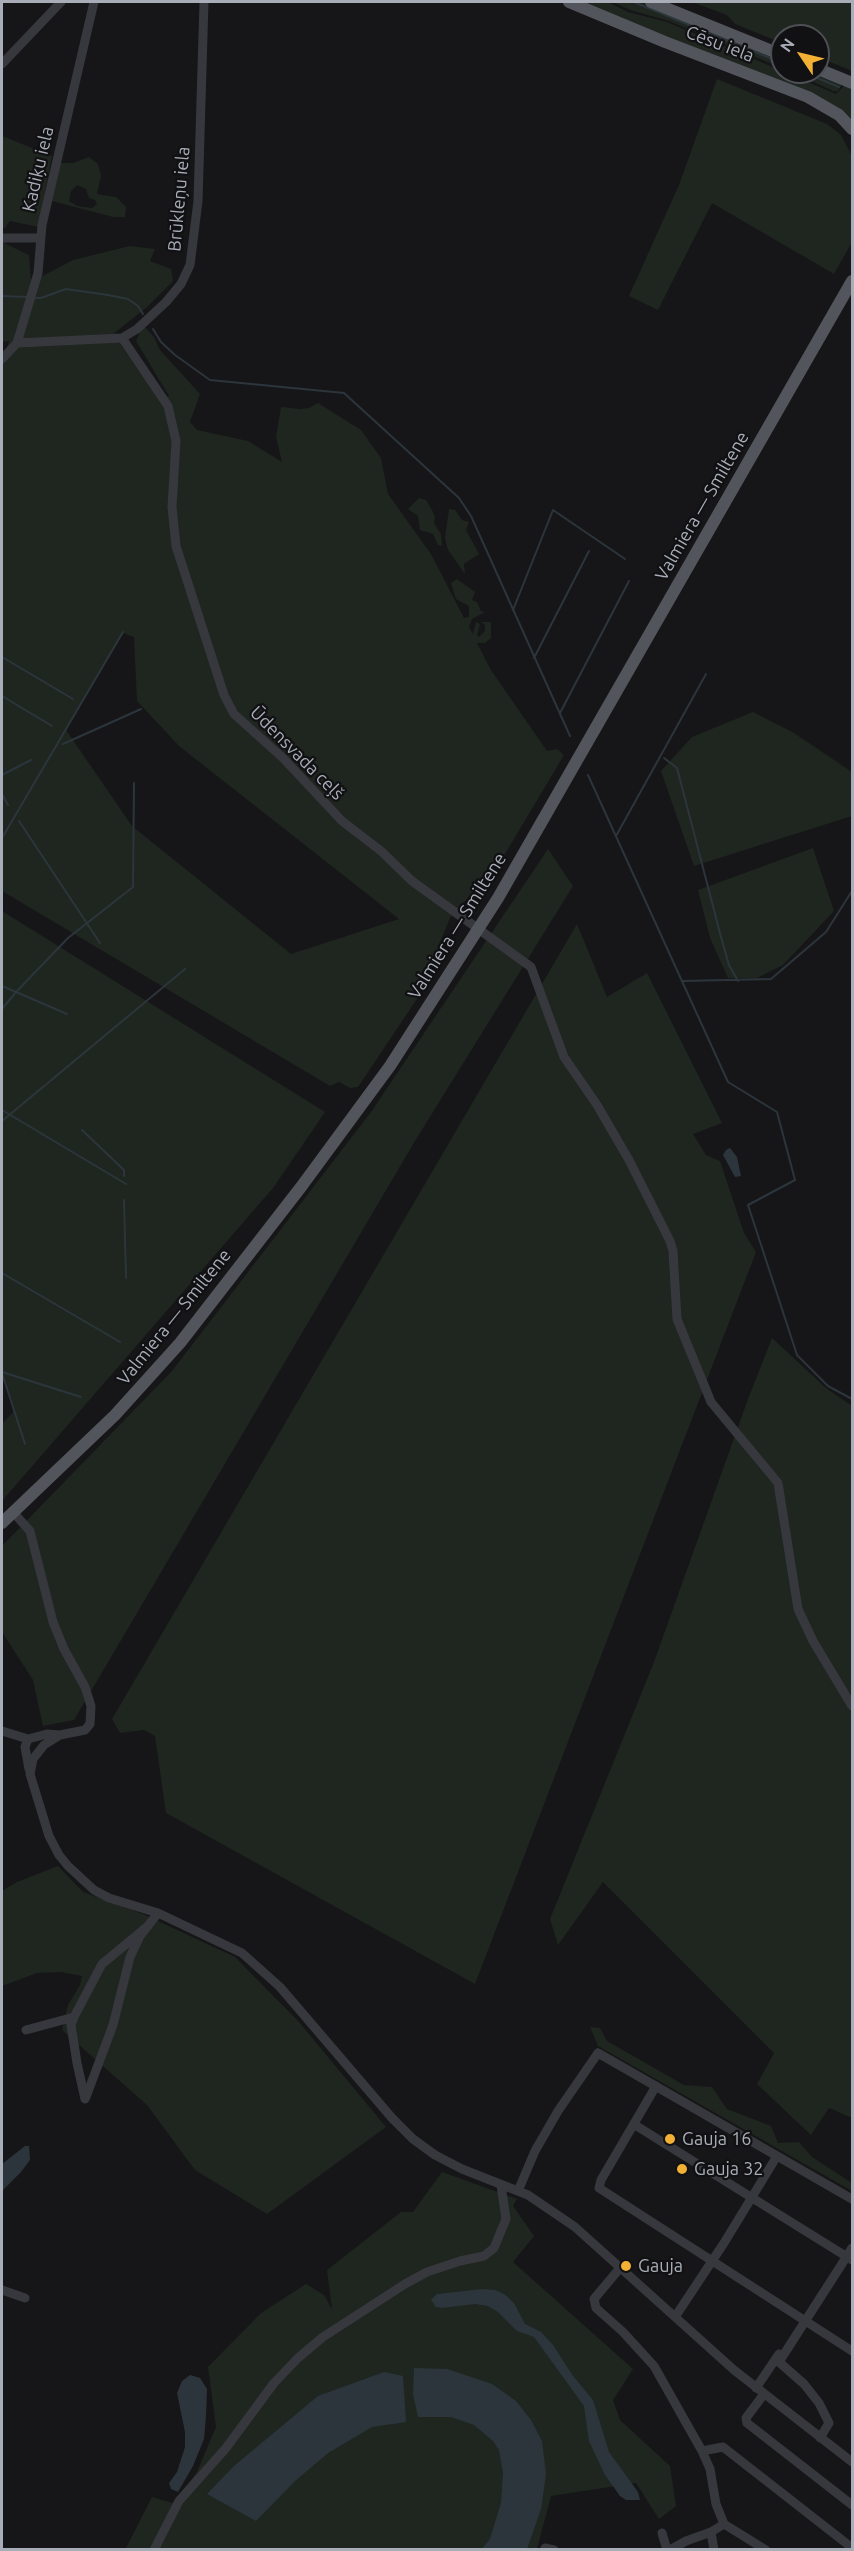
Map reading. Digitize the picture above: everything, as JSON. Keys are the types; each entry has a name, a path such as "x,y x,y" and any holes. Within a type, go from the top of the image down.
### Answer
{"main road":[{"name":"Cēsu iela","path":"569,2 808,97 839,115 852,129"},
{"name":"Cēsu iela","path":"651,2 770,50"},
{"path":"830,74 852,83"},
{"name":"Valmiera — Smiltene","path":"2,1523 115,1415 180,1343 351,1122 478,929 852,281"}],"street":[{"path":"2,64 62,2"},
{"name":"Kadiķu iela","path":"16,344 40,265 40,238 94,2"},
{"name":"Brūkleņu iela","path":"122,338 137,329 166,302 181,284 190,265 198,201 204,2"},
{"path":"2,238 40,238"},
{"path":"2,359 16,344 122,338"},
{"name":"Ūdensvada ceļš","path":"122,338 168,406 176,441 172,507 176,546 224,695 234,715 283,758 342,821 381,851 412,882 531,967 564,1057 597,1105 657,1212 673,1251 677,1319 711,1402 778,1483 798,1609 813,1641 852,1706"},
{"path":"2,1731 28,1739 47,1734 60,1735 85,1730 90,1724 91,1706 85,1687 64,1649 53,1622 30,1531 13,1512"},
{"path":"30,1774 33,1759 44,1745 60,1735"},
{"path":"28,1739 25,1747 30,1774 49,1836 68,1866 94,1890 109,1898 158,1913 229,1946 256,1963 307,2016 392,2118 413,2139 435,2155 462,2169 518,2191 575,2227 760,2391 852,2462"},
{"path":"148,1926 102,1964 92,1978 74,2017 73,2035 85,2099 113,2025 130,1957 158,1913"},
{"path":"26,2030 74,2017"},
{"path":"518,2191 535,2151 558,2111 598,2053 852,2199"},
{"path":"656,2086 599,2188 852,2351"},
{"path":"636,2125 750,2199 849,2255"},
{"path":"675,2317 777,2156"},
{"path":"154,2550 179,2501 226,2448 274,2383 298,2358 323,2337 405,2284 427,2272 484,2256 494,2248 506,2219 501,2185"},
{"path":"852,2242 849,2255 804,2320 746,2418 747,2423 852,2505"},
{"path":"620,2268 594,2299 596,2308 623,2332 654,2366 678,2405 710,2469 716,2504 724,2524 766,2550"},
{"path":"2,2290 25,2298"},
{"path":"804,2320 779,2362 804,2384 819,2403 830,2423 820,2438"},
{"path":"702,2451 723,2447 850,2547"},
{"path":"662,2533 668,2550 724,2524"},
{"path":"711,2532 714,2550"}],"shaded area":[{"path":"581,2 608,2 628,12 667,22 770,66 770,84 813,84 836,94 845,85 852,88 852,122"},
{"path":"613,2 641,2 770,55 770,63 669,21 630,10"},
{"path":"692,2 852,2 852,71 830,62 830,24 770,24 770,38 735,24 727,15"},
{"path":"717,79 827,124 841,135 852,156 852,242 834,274 712,203 658,310 629,296 679,185"},
{"path":"830,79 842,84 838,91 818,84 830,84"},
{"path":"2,136 52,156 38,227 10,221 5,228 2,228"},
{"path":"89,157 98,164 101,176 97,194 116,197 126,207 125,217 113,217 52,201 60,163 73,163","holes":["77,185 86,189 89,198 95,200 97,204 92,208 77,206 69,201 71,191"]},
{"path":"2,242 29,255 31,282 73,260 130,246 155,249 150,261 171,269 173,281 146,308 113,334 158,398 169,396 136,341 143,325 154,337 160,350 200,394 190,422 197,430 248,441 282,462 276,437 281,407 300,409 309,408 318,403 361,430 381,458 388,494 431,554 464,618 469,617 469,606 456,599 451,583 457,579 475,592 472,600 477,602 481,611 485,612 472,619 469,627 473,634 476,622 480,624 477,635 479,637 485,631 485,625 481,622 491,622 491,638 485,643 477,643 491,670 547,751 557,749 564,755 502,859 450,918 439,945 445,957 358,1087 350,1088 339,1082 330,1086 2,891 2,366 9,341 2,342","holes":["123,633 134,637 137,701 179,746 399,919 291,954 132,826 66,730"]},
{"path":"419,498 426,500 432,510 435,517 434,523 441,534 442,546 438,545 433,534 420,530 418,516 408,509"},
{"path":"449,509 455,510 462,520 469,522 466,530 479,554 464,564 465,574 448,550 445,538"},
{"path":"753,712 794,733 852,772 852,816 694,866 661,771 692,737"},
{"path":"813,848 834,911 783,965 757,978 728,978 710,938 698,890"},
{"path":"548,849 573,886 415,1141 74,1720 43,1726 33,1680 2,1632 2,1546 172,1371 371,1112"},
{"path":"2,911 325,1112 273,1188 2,1501 2,1424 15,1410 2,1371"},
{"path":"577,924 607,997 647,973 722,1123 693,1134 706,1155 720,1161 744,1233 756,1252 475,1984 166,1813 155,1736 144,1730 120,1733 112,1719"},
{"path":"730,1148 737,1157 741,1176 735,1177 723,1155"},
{"path":"772,1338 826,1388 852,1406 852,2118 829,2108 811,2135 757,2084 774,2053 603,1882 558,1945 550,1919 654,1662"},
{"path":"58,1866 83,1892 143,1914 235,1957 299,2022 386,2127 267,2214 195,2170 147,2105 62,2030 68,2005 80,1985 82,1976 61,1972 37,1973 2,1986 2,1891 17,1882"},
{"path":"590,2027 600,2028 607,2041 684,2085 712,2087 727,2109 771,2126 778,2143 799,2142 812,2157 852,2183 852,2191 598,2046"},
{"path":"25,2146 29,2146 30,2160 2,2191 2,2164"},
{"path":"442,2172 517,2199 513,2206 534,2236 513,2262 633,2369 613,2400 620,2420 670,2466 676,2506 659,2519 636,2483 551,2496 537,2549 125,2550 152,2497 173,2503 197,2472 216,2427 208,2367 261,2313 306,2284 324,2295 332,2309 327,2270 401,2212 413,2212"},
{"path":"483,2289 495,2290 504,2294 514,2303 525,2324 541,2332 553,2345 573,2376 593,2400 609,2452 638,2492 640,2500 626,2500 620,2496 605,2475 589,2441 584,2406 534,2337 517,2331 498,2312 488,2306 475,2304 442,2308 436,2307 431,2300 437,2294"},
{"path":"414,2368 447,2369 492,2384 516,2401 531,2420 542,2441 546,2474 541,2509 527,2549 482,2549 490,2539 501,2503 503,2473 499,2450 493,2441 474,2425 451,2417 418,2417 413,2394"},
{"path":"384,2372 403,2376 406,2422 372,2427 328,2453 295,2481 256,2521 207,2494 234,2466 318,2396"},
{"path":"190,2375 200,2378 207,2389 204,2439 193,2466 178,2492 171,2489 169,2483 177,2472 185,2447 185,2432 177,2393 182,2381"}],"waterway":[{"path":"636,3 770,58"},
{"path":"830,83 839,87"},
{"path":"35,298 66,289 108,295 128,299 138,306 143,314"},
{"path":"2,296 26,297"},
{"path":"153,329 161,342 175,355 210,380 344,393 459,498 471,516 570,736"},
{"path":"513,610 553,510 625,559"},
{"path":"534,658 589,551"},
{"path":"560,713 629,581"},
{"path":"2,838 123,632"},
{"path":"2,657 73,699"},
{"path":"616,836 706,674"},
{"path":"2,696 52,726"},
{"path":"63,744 141,709"},
{"path":"664,758 677,768 729,965 738,981"},
{"path":"2,775 31,760"},
{"path":"588,775 728,1082 777,1112 795,1180 748,1205 797,1355 828,1386 852,1399"},
{"path":"67,1014 16,992 68,938 133,887 134,783"},
{"path":"2,794 8,805"},
{"path":"19,821 100,943"},
{"path":"683,981 771,979 826,932 852,891"},
{"path":"2,1121 185,969"},
{"path":"2,986 16,992 2,1009"},
{"path":"2,1110 126,1184"},
{"path":"82,1130 124,1170 124,1176"},
{"path":"124,1200 126,1278"},
{"path":"2,1273 120,1342"},
{"path":"2,1372 81,1397"},
{"path":"2,1373 25,1444"}],"place":[{"name":"Gauja 16","path":"670,2139"},
{"name":"Gauja 32","path":"682,2169"},
{"name":"Gauja","path":"626,2266"}]}
